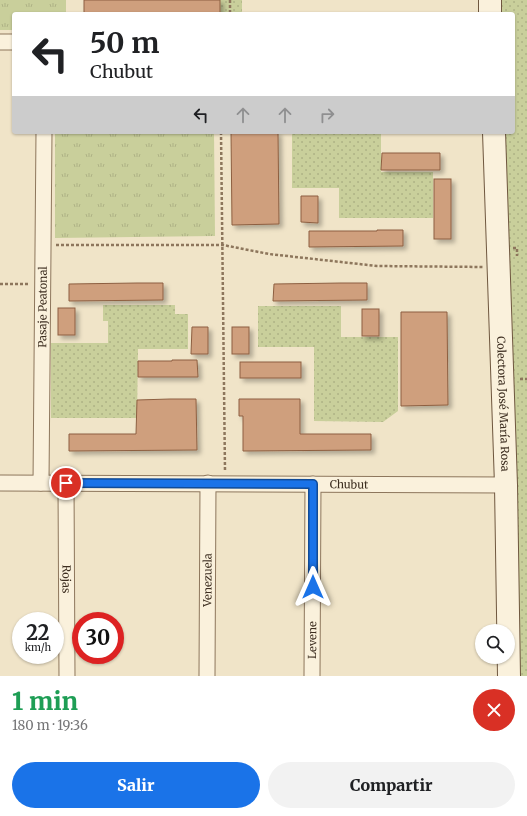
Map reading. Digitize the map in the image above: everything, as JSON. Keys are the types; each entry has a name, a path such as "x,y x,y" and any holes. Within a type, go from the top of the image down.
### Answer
{"main road":[{"path":"490,0 490,12"},
{"name":"Colectora José María Rosa","path":"494,134 506,484 509,676"}],"street":[{"path":"0,42 12,42"},
{"name":"Pasaje Peatonal","path":"41,483 44,134"},
{"name":"Chubut","path":"0,483 506,484"},
{"name":"Rojas","path":"66,483 67,676"},
{"name":"Venezuela","path":"207,676 208,483"},
{"name":"Levene","path":"312,676 313,484"}],"path":[{"path":"230,0 230,12"},
{"path":"221,134 225,483"},
{"path":"43,245 223,245 269,254 377,266 499,267"},
{"path":"0,284 43,284"},
{"path":"516,379 527,379"}],"green space":[{"path":"0,0 66,0 66,12 12,12 12,30 0,30"},
{"path":"219,0 242,0 242,12 219,12"},
{"path":"490,0 527,0 527,676 509,676 509,664 515,664 515,624 508,624 494,134 515,134 515,12 490,12"},
{"path":"55,134 214,134 215,236 55,238"},
{"path":"292,134 381,134 381,172 433,172 433,218 339,218 339,188 292,188"},
{"path":"103,305 175,305 175,314 188,314 188,349 138,349 137,418 51,418 51,343 108,343 108,321 103,321"},
{"path":"258,306 341,306 341,337 398,337 398,411 383,422 314,421 314,347 258,347"}],"building":[{"path":"84,0 220,0 220,12 84,12"},
{"path":"231,134 278,134 279,224 232,225"},
{"path":"382,153 440,153 440,170 381,170"},
{"path":"434,179 451,179 451,239 434,239"},
{"path":"301,196 318,196 318,223 301,222"},
{"path":"403,230 403,246 309,247 309,231"},
{"path":"163,283 163,300 69,301 69,284"},
{"path":"367,283 367,300 273,301 274,284"},
{"path":"58,308 75,308 75,335 58,335"},
{"path":"362,309 379,309 379,336 362,336"},
{"path":"401,312 447,312 448,405 401,406"},
{"path":"192,327 208,327 208,354 191,354"},
{"path":"232,327 249,327 249,354 232,354"},
{"path":"197,360 198,377 138,377 138,361"},
{"path":"240,362 301,362 301,378 240,378"},
{"path":"196,399 197,450 69,451 69,434 136,434 137,400"},
{"path":"239,399 300,399 300,434 371,434 371,450 243,451 243,416 239,416"}],"route":[{"path":"66,483 313,484 313,587"}]}
